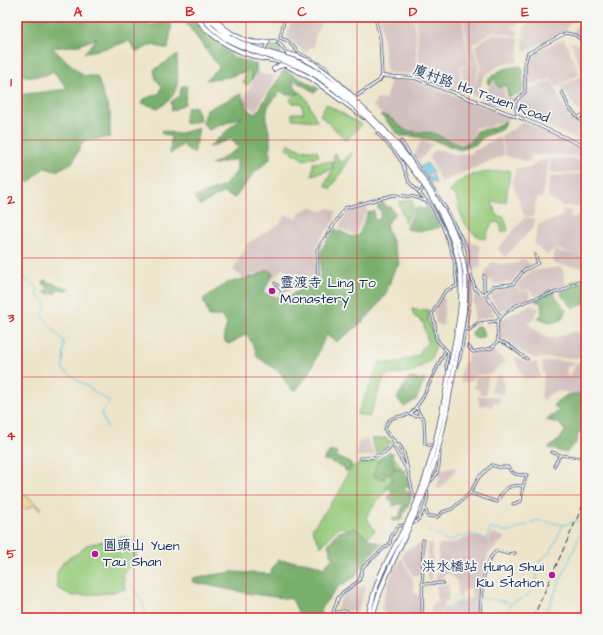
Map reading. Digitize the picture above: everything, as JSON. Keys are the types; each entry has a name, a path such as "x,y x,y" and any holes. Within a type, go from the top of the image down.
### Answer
{"highway":[{"path":"196,17 209,31 224,43 243,53 265,59"},
{"path":"202,17 212,28 227,38 294,60 313,69 393,138 408,157 448,220 462,255 466,290 448,406 436,459 418,508 383,581 372,618"},
{"path":"207,17 227,38"},
{"path":"213,17 224,28 241,38 251,42 268,42"},
{"path":"288,54 312,63 330,75 406,159 446,224 457,256 460,271 461,299 437,440 416,505 382,572 374,592 368,618"},
{"path":"274,69 284,64 300,72 371,119"}],"street":[{"path":"285,17 280,38 288,41 298,52 328,68 324,78"},
{"path":"298,65 284,64 277,61 270,62 265,59 264,48 268,42 277,41 298,65 324,78 349,100 379,81 382,76 380,38 375,17"},
{"path":"518,117 514,103 525,90 525,64 528,53 566,33 575,35 586,43"},
{"path":"277,61 282,48"},
{"name":"廈村路 Ha Tsuen Road","path":"382,76 415,78 518,117 586,147"},
{"path":"562,92 569,108 579,117 586,132"},
{"path":"579,117 586,113"},
{"path":"377,133 402,162 409,182 420,193 443,226 451,246 457,286 445,290 432,314 435,324 436,339 438,343 444,347 445,351 448,352 448,370 454,371 459,362 470,300 468,251 458,228 401,141"},
{"path":"420,193 421,188 430,184"},
{"path":"282,290 302,281 315,278 318,274 318,250 326,235 332,230 345,208 393,195 415,197 426,201"},
{"path":"485,293 493,286 512,284 524,270 538,263 535,255"},
{"path":"469,267 472,272 473,286 479,292 485,293"},
{"path":"484,275 485,293 499,315 503,315"},
{"path":"465,328 469,330 478,323 498,320 510,308 539,296 562,290 586,278"},
{"path":"276,283 282,290"},
{"path":"281,295 282,290"},
{"path":"468,346 473,352 489,349 498,341 498,320"},
{"path":"498,341 510,345 516,352 527,359"},
{"path":"411,414 422,399 445,351"},
{"path":"329,618 333,613 338,598 347,588 354,586 359,581 363,567 390,543 391,537 398,526 415,522 429,495 426,485 438,473 440,452 434,446 425,444 424,419 416,407"},
{"path":"420,415 415,416 411,414 395,416 386,426 385,430 393,441 400,445 405,456 414,498 425,503"},
{"path":"360,458 376,457 388,449 393,441"},
{"path":"394,448 408,471"},
{"path":"552,452 586,460"},
{"path":"554,466 560,455"},
{"path":"424,507 428,517 437,517 443,512 452,508 470,493 479,477 492,464 498,467 508,467 510,472 518,475 526,475 521,501 513,504"},
{"path":"470,493 497,502 503,490 515,485 523,486"},
{"path":"422,618 424,610 422,584 423,540"},
{"path":"480,618 482,586 489,558 497,550 509,554 515,553"},
{"path":"422,584 443,583"},
{"path":"333,613 343,611 372,618"},
{"path":"397,618 418,618"}],"shaded area":[{"path":"380,17 414,17 418,75 387,72"},
{"path":"416,17 462,17 469,66 460,66 462,91 420,77"},
{"path":"464,17 522,17 524,19 512,28 518,30 517,36 493,31 472,45 479,65 473,92 481,66 475,46 493,33 519,39 518,62 501,64 484,76 477,97 465,90 461,68 470,66"},
{"path":"537,17 572,17 566,31 526,51 523,50 524,27"},
{"path":"297,19 321,24 314,39 314,48 310,47 306,54 287,37 290,24"},
{"path":"586,20 586,43 573,32 577,25"},
{"path":"564,39 580,74 556,87 552,79 527,86 528,59 530,54"},
{"path":"575,42 586,50 586,110 579,112 561,87 583,75 571,43"},
{"path":"259,72 264,75 276,75 255,111 245,103 245,95"},
{"path":"391,80 411,80 510,116 508,119 488,127 475,128 473,143 459,148 404,132 372,106 377,99 385,100"},
{"path":"495,81 497,89 505,87 504,97 513,96 513,100 496,106 483,101 488,88"},
{"path":"552,81 570,120 578,118 586,144 520,113 519,102 530,88"},
{"path":"522,121 586,150 586,156 532,155 529,162 506,156 501,136 515,128"},
{"path":"500,136 504,155 441,182 429,158 434,151 440,150 456,155 469,154"},
{"path":"421,141 433,144 419,161 415,154"},
{"path":"551,158 571,158 586,162 586,166 579,172 549,173"},
{"path":"539,160 549,160 542,198 537,198 533,217 524,215 512,181 516,168 530,168"},
{"path":"586,173 586,207 562,206 548,197 549,177"},
{"path":"312,207 321,211 330,208 336,211 334,222 320,239 316,247 315,277 298,279 283,268 273,279 261,272 243,278 233,270 248,243 279,224 286,215 297,218 301,211"},
{"path":"368,208 355,235 339,228 349,210"},
{"path":"562,209 571,211 570,217 586,216 586,251 579,254 555,249 547,255 534,244 538,225 563,216"},
{"path":"525,217 535,219 533,228 505,257 498,249"},
{"path":"466,238 480,247 481,267 475,269 470,263"},
{"path":"554,251 586,255 586,268 554,264"},
{"path":"524,259 534,268 523,274 519,272 511,282 493,284 493,280 486,280 485,272 492,262 505,265 514,264"},
{"path":"562,267 566,286 535,296 529,289 519,291 517,283 532,271"},
{"path":"516,285 518,292 529,291 530,298 500,311 489,294"},
{"path":"474,295 485,299 495,315 474,321"},
{"path":"441,297 445,299 443,326 436,323 434,312"},
{"path":"530,305 540,309 528,325 549,339 576,331 586,340 586,358 533,358 520,351 509,342 500,339 499,321"},
{"path":"495,351 505,362 490,374 477,375 470,382 461,382 460,375 464,362 467,361 467,356 471,353"},
{"path":"514,357 526,362 537,363 540,377 524,379"},
{"path":"557,360 575,362 574,365 568,366 566,372 568,378 577,362 586,361 586,398 562,391 554,392 547,396 544,402 541,396 544,375 542,365 543,362"},
{"path":"503,375 504,395 491,392 496,376"},
{"path":"488,376 486,394 480,394 479,389 474,388 476,377"},
{"path":"478,396 500,397 499,403 493,403 492,408 488,405 479,406"},
{"path":"367,439 375,456 357,456 358,442"},
{"path":"450,467 457,468 440,489 437,488 440,471"},
{"path":"492,533 506,537 488,554 481,580 480,597 472,597 471,588 462,592 461,597 458,598 457,581 449,573 444,575 440,582 435,581 438,569 438,544 451,544 472,536 488,540"},
{"path":"432,543 433,570 431,580 427,580 428,544"},
{"path":"423,544 419,576 413,576 402,555 407,549"},
{"path":"402,558 413,580 414,592 421,598 423,609 419,616 406,615 385,617 381,607 393,570"},
{"path":"366,585 357,612 337,609 343,594 348,589"},
{"path":"437,585 449,585 448,601 436,599"},
{"path":"472,599 478,600 477,618 440,618 443,607 451,609 456,604"},
{"path":"434,601 445,601 439,618 429,616"}],"green space":[{"path":"17,17 154,17 145,26 157,24 160,17 170,17 172,23 168,49 151,45 137,52 129,41 84,53 97,38 79,45 52,48 84,76 97,76 110,114 110,137 83,141 73,162 56,171 44,168 29,183 17,176 17,95 68,89 53,71 49,74 40,76 17,74"},
{"path":"191,18 233,57 251,63 256,67 252,79 250,69 229,77 206,80 219,67 186,23"},
{"path":"270,43 276,43 281,48 279,57 276,59 270,59 265,54 265,48"},
{"path":"177,55 178,79 172,97 158,108 141,103 144,99 160,93 162,86 156,80 154,70"},
{"path":"256,63 257,73 248,85 243,83 246,74 238,72"},
{"path":"519,66 523,68 523,89 521,93 508,96 506,85 498,88 495,79 489,85 487,81 498,72"},
{"path":"284,70 319,89 314,92 292,79 299,94 286,95 281,91 268,106 266,119 270,136 270,159 254,173 235,198 223,193 200,205 194,197 224,186 237,171 237,159 211,165 239,148 231,139 209,147 242,117 208,130 203,123 206,110 241,94 250,112 256,114"},
{"path":"182,86 187,86 185,104 172,111 171,102 179,96"},
{"path":"300,91 307,100 317,121 292,119 292,113 304,113 301,103 292,103 290,99"},
{"path":"326,104 362,125 346,140 320,115"},
{"path":"195,106 200,119 199,121 186,124 184,120 187,108"},
{"path":"381,115 389,117 406,131 433,133 461,146 472,141 477,131 492,128 506,121 505,126 502,129 485,136 477,144 460,150 433,140 412,136 400,136"},
{"path":"199,128 194,154 185,147 184,144 170,154 171,137 161,133 162,130 177,134"},
{"path":"288,143 299,149 317,151 319,156 304,160 286,148"},
{"path":"336,153 340,164 351,153 353,155 330,189 325,185 333,169 312,175 313,163 333,161 333,168 334,154"},
{"path":"510,170 506,202 492,202 497,216 504,217 508,230 502,233 500,223 492,222 485,239 472,232 467,227 456,196 450,192 461,180 476,174"},
{"path":"412,199 414,209 405,223 399,202"},
{"path":"384,203 386,207 390,207 396,213 386,224 399,265 393,273 386,294 367,317 342,338 336,342 326,335 309,374 295,391 288,386 281,373 257,357 255,349 247,334 229,344 225,342 224,334 227,324 221,316 209,316 203,299 227,283 255,276 268,270 273,273 263,293 288,298 294,293 320,280 321,250 335,229 352,237 359,235 368,212 374,211 374,220 380,219 381,210 378,209 378,206"},
{"path":"426,206 431,211 440,227 423,231 406,229 416,208 425,209"},
{"path":"586,276 586,303 573,308 561,295 562,291 567,289 570,283"},
{"path":"45,280 70,289 67,291 59,289 55,293 49,294 44,292 49,288 42,283"},
{"path":"550,289 566,310 561,320 552,323 538,318 542,314 541,303 535,301"},
{"path":"412,309 428,310 428,321 437,343 430,361 412,372 385,375 369,417 357,414 380,362 395,363 419,355 423,347 428,342 423,322 414,316"},
{"path":"478,325 481,327 485,336 477,339 472,336 473,330"},
{"path":"409,378 425,380 416,400 404,407 397,398"},
{"path":"586,393 586,429 578,433 577,442 566,453 548,448 560,439 565,431 559,423 546,420 559,411 553,405 567,395"},
{"path":"386,438 391,442 377,454 371,439"},
{"path":"336,451 337,457 351,463 351,470 345,471 344,467 323,460 329,452"},
{"path":"389,452 393,453 391,459 394,461 392,463 396,466 389,475 386,474 384,479 373,476 376,465 382,456"},
{"path":"392,455 404,471 382,495 366,517 375,531 361,542 352,531 346,528 338,527 321,547 312,529 340,491 350,467"},
{"path":"396,468 405,470 411,488 404,487 404,490 411,493 410,501 401,520 392,521 393,518 399,517 404,503 393,506 393,502 388,498 392,490 385,487 392,481 391,475"},
{"path":"355,528 372,541 382,544 372,553 355,577 338,587 321,608 320,618 301,618 292,599 251,594 192,582 193,578 232,572 270,574 277,560 307,562 323,568 333,558 328,545 338,532"},
{"path":"127,536 137,545 136,563 123,572 125,589 109,593 73,596 57,588 57,572 65,560 80,552 86,545"}],"sand":[{"path":"17,494 23,494 41,507 41,510 33,505 27,509 17,507"}],"water":[{"path":"427,163 433,172 427,174 429,178 433,175 436,183 430,182 420,167"}],"waterway":[{"path":"577,38 586,46"},
{"path":"17,272 34,284 37,290 37,295 46,303 42,316 64,342 63,370 110,402 101,413 107,428"},
{"path":"229,327 239,317 243,304 246,300 270,280"},
{"path":"435,533 448,542 459,536 463,537 470,534 485,539 487,538 490,529 511,532 537,520 564,525 577,521 586,521"},
{"path":"544,618 586,522"},
{"path":"504,618 512,603 529,595 537,577 540,561 551,551 563,525"},
{"path":"132,586 142,601 147,618"},
{"path":"448,608 462,600 480,598"},
{"path":"482,598 511,603"}],"railway":[{"path":"533,618 586,498"}],"place":[{"name":"靈渡寺 Ling To Monastery","path":"272,291"},
{"name":"圓頭山 Yuen Tau Shan","path":"95,554"},
{"name":"洪水橋站 Hung Shui Kiu Station","path":"552,575"}]}
